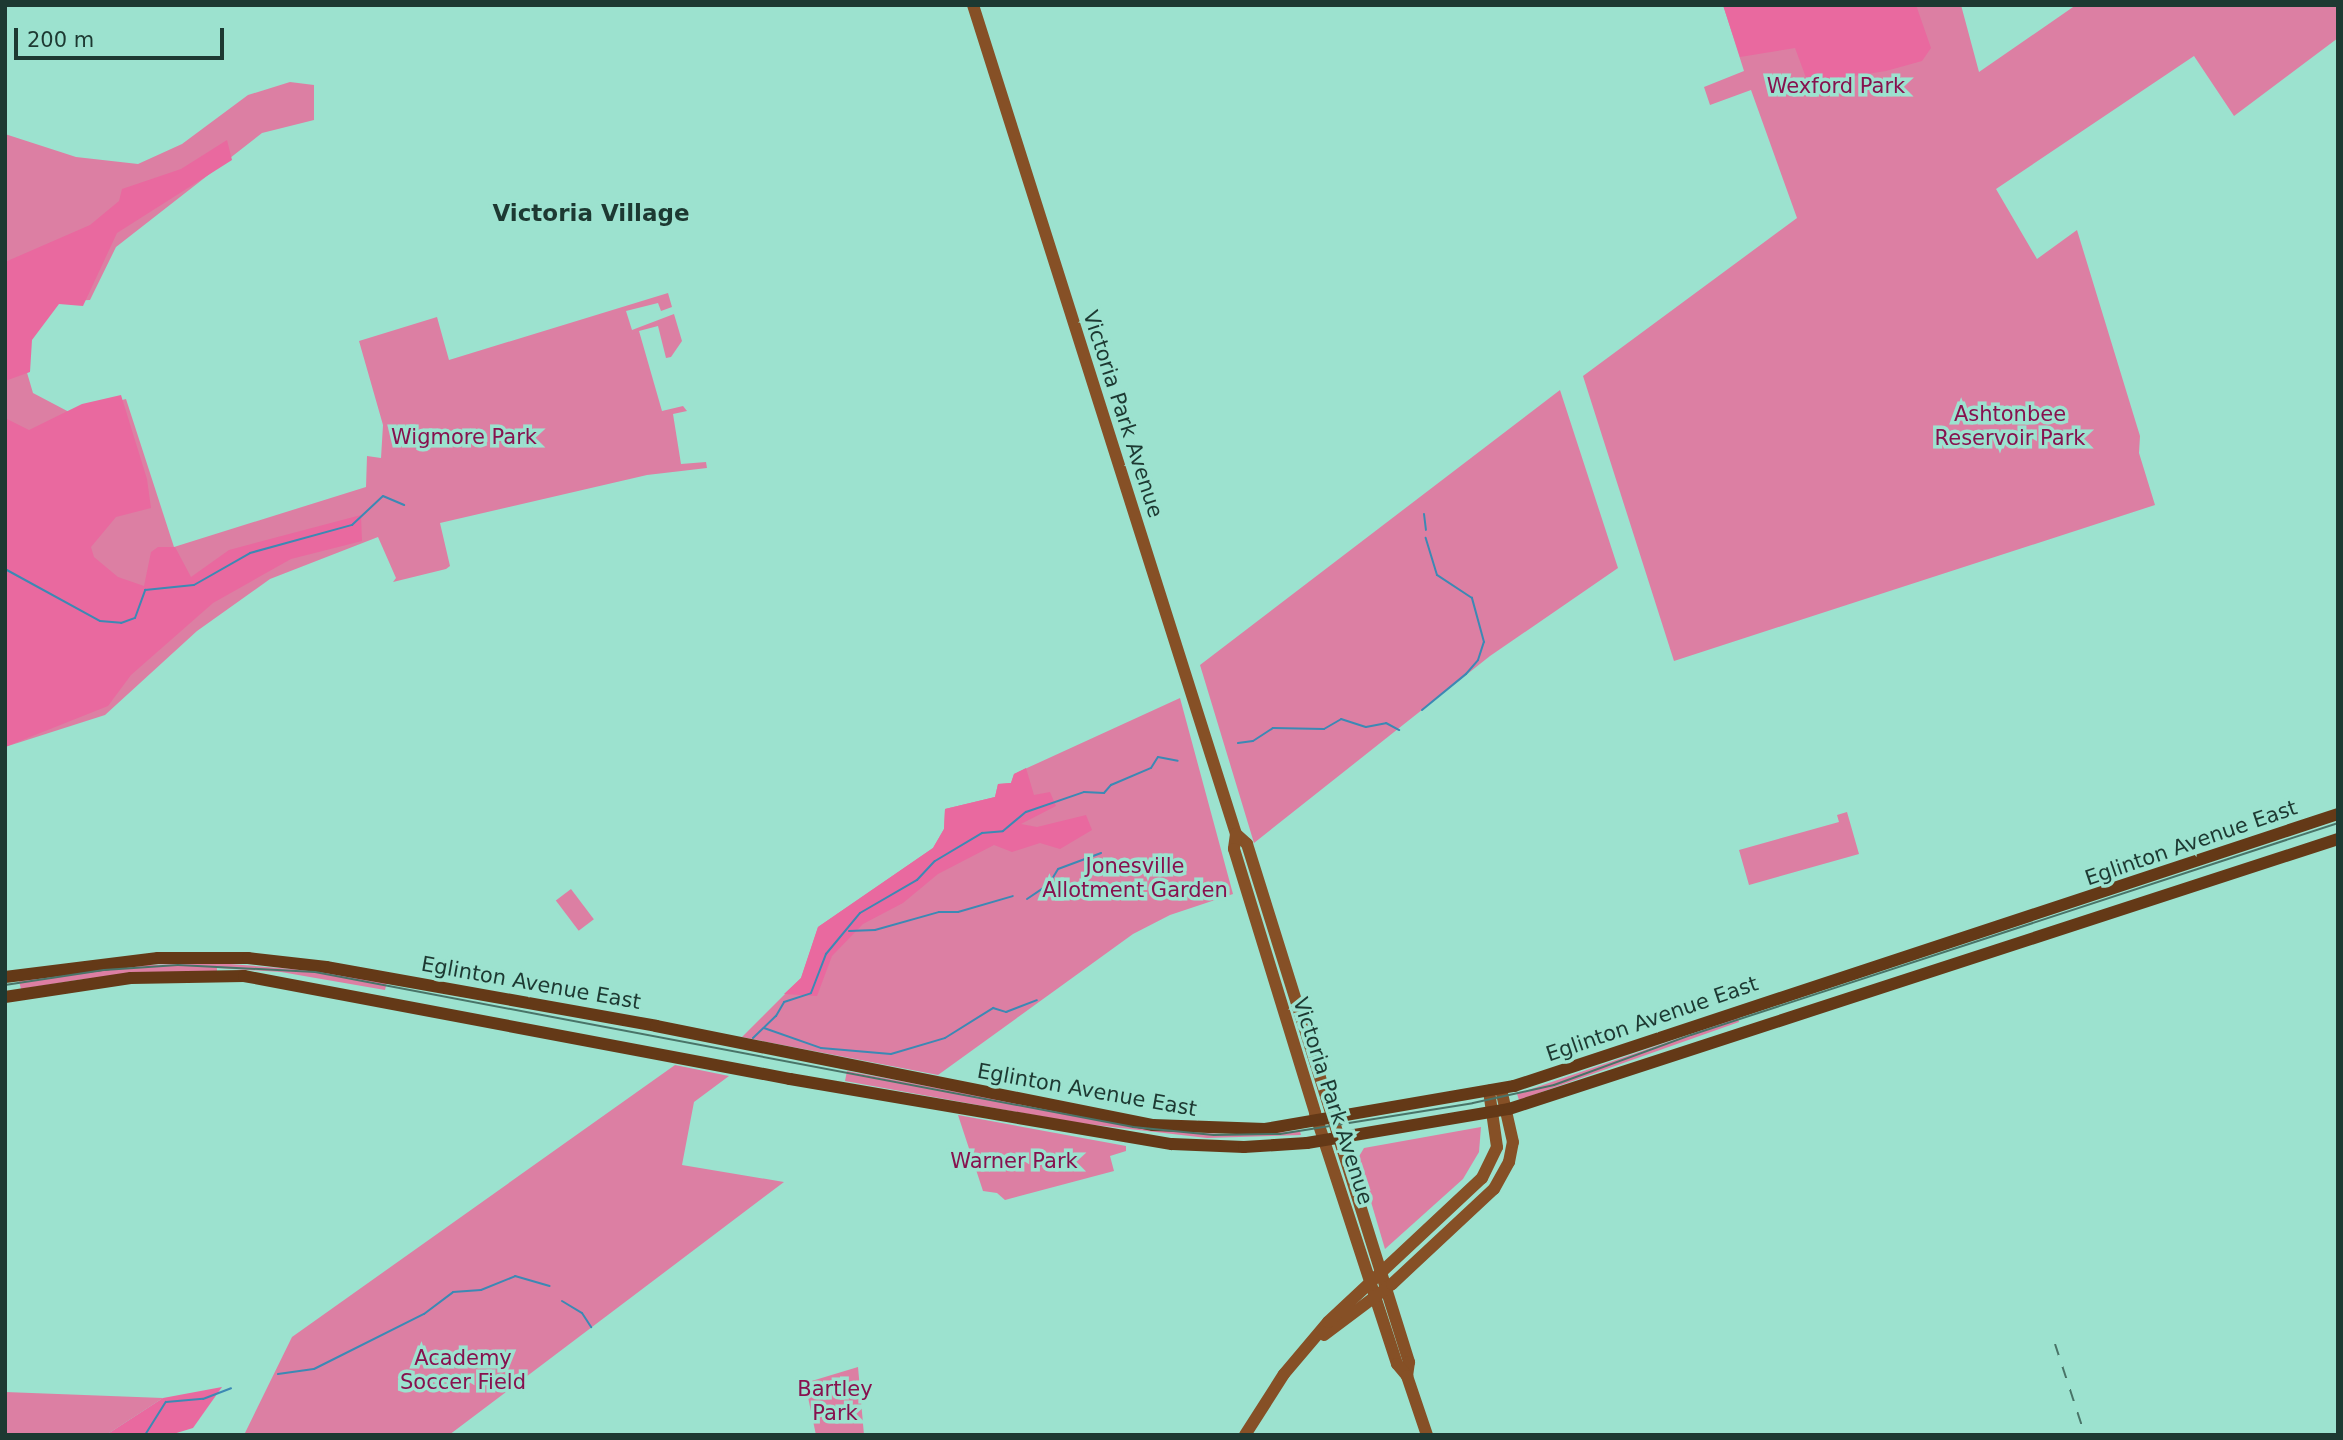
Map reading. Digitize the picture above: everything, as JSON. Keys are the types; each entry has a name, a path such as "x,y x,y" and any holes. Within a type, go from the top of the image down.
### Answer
{"main road":[{"name":"Victoria Park Avenue","path":"973,5 1237,834 1247,845 1374,1251 1376,1279"},
{"name":"Eglinton Avenue East","path":"5,976 158,958 248,958 326,967 656,1026 1153,1125 1265,1129 1495,1090 2338,814"},
{"name":"Victoria Park Avenue","path":"1237,834 1234,849 1317,1121 1381,1293 1392,1310 1409,1362 1407,1376"},
{"name":"Eglinton Avenue East","path":"5,997 131,978 244,976 790,1079 1172,1144 1244,1147 1340,1140 1509,1109 2338,839"},
{"path":"1309,1344 1381,1293 1470,1215 1500,1181 1512,1149 1509,1109 1495,1090"},
{"path":"1245,1435 1309,1344 1487,1170 1497,1147 1495,1090"},
{"path":"1374,1251 1401,1257"},
{"path":"1392,1310 1396,1288 1405,1272"},
{"name":"Victoria Park Avenue","path":"1381,1293 1383,1321 1397,1364 1407,1376 1427,1435"},
{"path":"1346,1319 1360,1316 1383,1321"}],"green space":[{"path":"1723,5 1961,5 1979,72 2076,5 2338,5 2338,38 2234,116 2194,56 1996,189 2037,259 2077,230 2140,436 2139,453 2155,505 1674,661 1583,376 1797,218 1751,90 1710,105 1704,87 1744,71"},
{"name":"Wigmore Park","path":"290,82 314,85 314,120 262,133 116,247 90,300 60,301 40,313 23,359 33,393 71,413 126,399 174,547 366,487 367,456 381,458 383,425 359,341 437,317 449,360 668,293 672,307 661,311 658,303 626,311 632,330 674,314 682,341 671,357 666,358 658,326 639,331 662,411 683,406 687,411 673,414 681,464 706,462 707,468 647,475 440,523 450,566 446,569 393,582 396,578 378,537 270,579 197,631 105,715 5,747 5,134 76,157 138,164 182,144 248,95"},
{"path":"1560,390 1618,568 1490,656 1254,843 1200,665"},
{"name":"Jonesville Allotment Garden","path":"1180,698 1233,894 1170,915 1133,934 938,1075 742,1037 801,978 818,927 933,848 944,829 945,809 995,797 998,784 1011,783 1014,774"},
{"path":"1847,812 1859,854 1749,885 1739,850 1839,822 1837,815"},
{"path":"571,889 594,919 579,931 556,900"},
{"path":"217,963 317,971 387,982 385,990 281,972 217,968 217,971 84,979 21,989 19,981 146,965"},
{"path":"1738,1018 1739,1022 1519,1100 1517,1094"},
{"name":"Academy Soccer Field","path":"675,1065 729,1076 694,1102 682,1165 784,1182 449,1435 244,1435 292,1337"},
{"path":"847,1071 1165,1131 1242,1135 1300,1131 1301,1135 1207,1138 1078,1123 845,1081"},
{"name":"Warner Park","path":"958,1115 1126,1146 1126,1151 1110,1156 1114,1171 1005,1200 997,1193 983,1191"},
{"path":"1481,1127 1479,1152 1463,1179 1385,1249 1358,1158 1364,1148"},
{"name":"Bartley Park","path":"858,1367 864,1435 816,1435 805,1383"},
{"path":"5,1392 163,1398 106,1435 5,1435"}],"shaded area":[{"path":"1723,5 1916,5 1931,48 1922,61 1886,71 1808,83 1795,48 1740,57"},
{"path":"227,140 232,160 117,233 83,306 59,304 32,340 30,372 5,381 5,262 90,225 119,201 122,189 181,169"},
{"path":"121,395 147,479 151,508 116,517 91,547 94,557 118,577 144,586 151,552 158,547 175,547 191,577 229,550 361,515 362,541 291,559 213,603 131,675 108,706 5,747 5,418 29,430 82,404"},
{"path":"1026,768 1034,795 1050,792 1056,806 1021,824 1037,827 1086,815 1092,830 1060,849 1040,843 1012,852 994,845 938,874 903,903 863,924 832,956 817,996 784,994 801,978 818,927 933,848 944,829 945,809 995,797 998,784 1011,783 1014,774"},
{"path":"222,1387 193,1428 170,1435 106,1435 163,1398"}],"waterway":[{"path":"5,569 100,621 121,623 135,618 145,590 194,585 250,553 352,525 383,496 404,505"},
{"path":"1424,514 1426,530"},
{"path":"1422,710 1466,674 1478,660 1484,642 1472,598 1437,575 1426,538"},
{"path":"1238,743 1253,741 1273,728 1324,729 1341,719 1366,727 1386,723 1399,730"},
{"path":"753,1038 776,1016 784,1002 811,993 826,954 860,913 917,880 935,861 982,833 1003,831 1026,812 1084,792 1104,793 1111,785 1151,768 1158,757 1178,761"},
{"path":"1027,899 1049,884 1058,869 1101,853"},
{"path":"849,931 875,930 939,912 958,912 1013,896"},
{"path":"764,1028 821,1048 891,1054 945,1038 993,1008 1006,1012 1037,1000"},
{"path":"278,1374 314,1369 424,1314 453,1292 481,1290 515,1276 550,1286"},
{"path":"562,1301 582,1313 591,1327"},
{"path":"145,1435 166,1402 203,1399 231,1388"}],"tram line":[{"path":"5,985 104,970 178,965 315,972 1133,1127 1214,1135 1280,1134 1473,1103 1554,1085 1691,1035 2338,823"}],"railway":[{"path":"2055,1344 2085,1435"}],"district":[{"name":"Victoria Village","path":"591,213"}],"park label":[{"name":"Wexford Park","path":"1836,86"},
{"name":"Ashtonbee Reservoir Park","path":"2010,426"}]}
